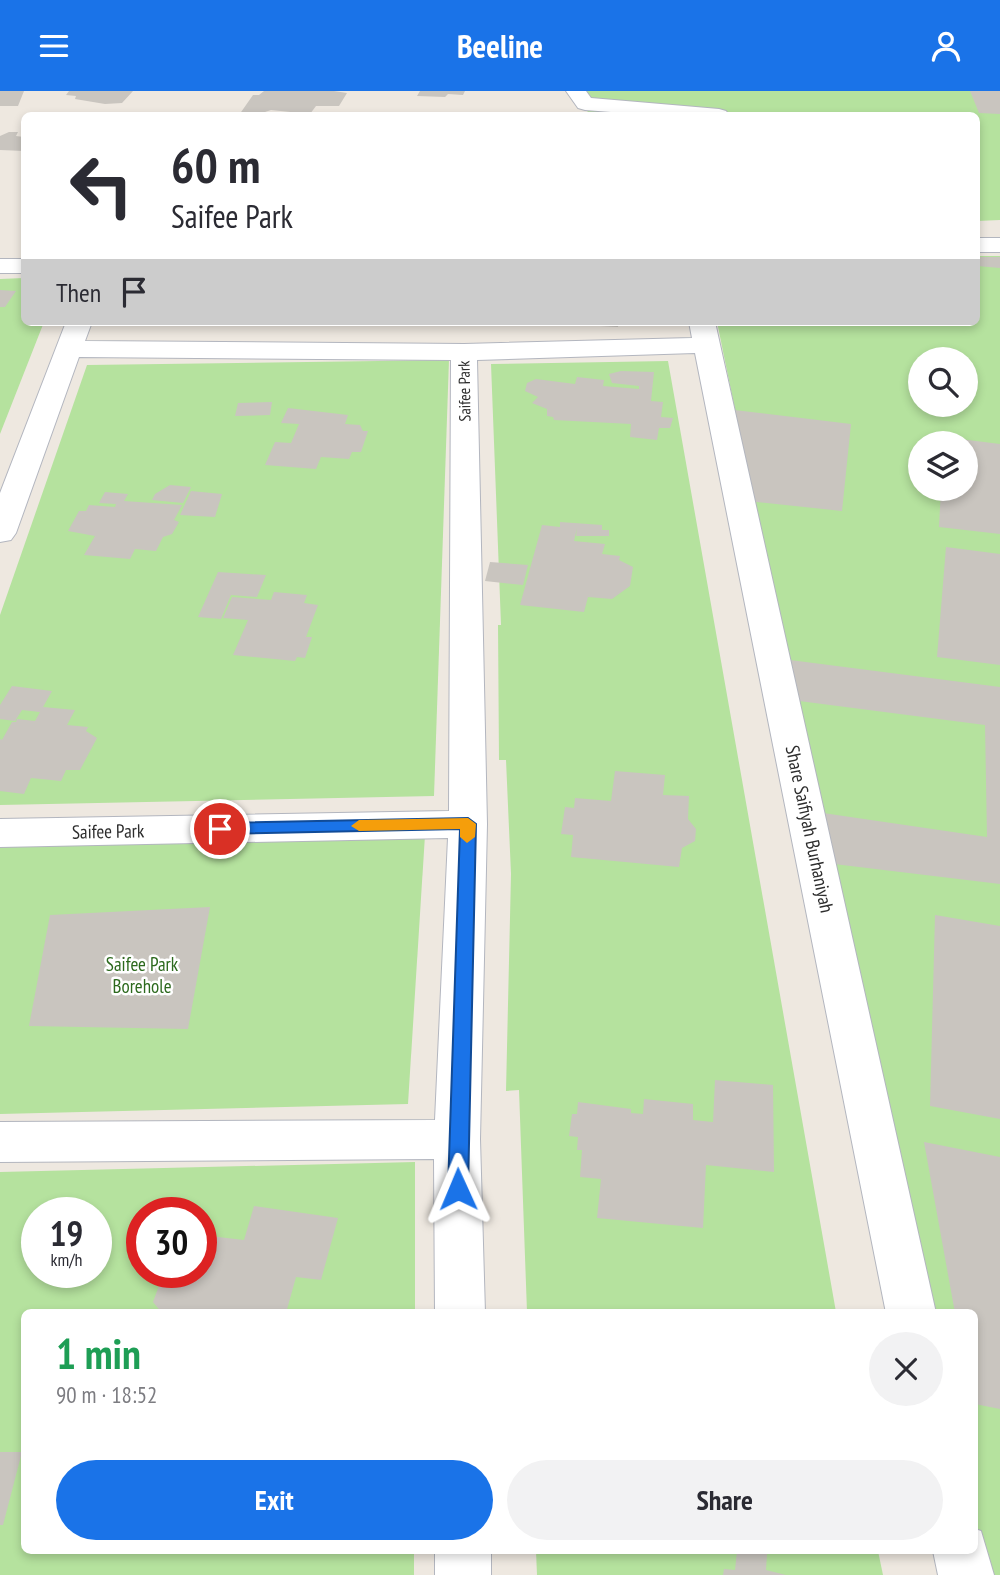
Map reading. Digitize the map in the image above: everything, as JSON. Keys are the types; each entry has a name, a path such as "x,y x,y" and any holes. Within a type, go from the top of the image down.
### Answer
{"street":[{"path":"576,91 585,104 682,112"},
{"path":"980,245 1000,245"},
{"path":"0,266 21,266"},
{"path":"464,352 705,333"},
{"name":"Share Saifiyah Burhaniyah","path":"705,333 910,1309"},
{"name":"Saifee Park","path":"0,533 74,336 464,352 468,824 457,1139 460,1309"},
{"name":"Saifee Park","path":"0,833 468,824"},
{"path":"0,1142 457,1139"},
{"path":"463,1554 463,1575"},
{"path":"962,1554 966,1575"}],"green space":[{"path":"585,91 1000,91 1000,220 980,221 980,112 588,112"},
{"path":"980,256 1000,256 1000,1575 974,1575 970,1554 978,1554 978,1309 919,1309 718,326 980,326"},
{"path":"21,278 21,326 42,326 0,434 0,279"},
{"path":"449,360 434,796 0,805 0,615 87,365"},
{"path":"668,361 835,1309 527,1309 519,1090 506,1091 511,874 506,760 499,760 498,625 501,625 491,364"},
{"name":"Saifee Park Borehole","path":"425,835 408,1104 0,1114 0,842"},
{"path":"415,1162 415,1309 21,1309 21,1554 414,1554 414,1575 0,1575 0,1172"},
{"path":"536,1554 879,1554 883,1575 537,1575"}],"building":[{"path":"0,91 24,91 18,106 0,106"},
{"path":"69,91 133,91 122,103 105,104 75,99 76,96 66,95"},
{"path":"264,91 347,93 339,106 316,106 312,112 241,112 253,95"},
{"path":"420,91 465,91 463,95 448,94 445,97 417,96"},
{"path":"970,91 1000,91 1000,114 979,112"},
{"path":"18,132 16,136 21,137 21,151 0,150 0,136"},
{"path":"980,257 1000,257 1000,268 980,266"},
{"path":"0,290 16,291 5,307 0,307"},
{"path":"621,371 654,372 651,401 663,402 661,417 673,418 670,428 659,428 657,440 630,437 631,424 554,420 553,417 547,416 547,409 532,403 538,397 525,391 527,383 536,379 575,384 577,377 604,380 603,386 639,389 639,386 612,383 609,374"},
{"path":"272,402 270,415 235,416 238,403"},
{"path":"288,408 348,415 345,424 360,425 363,431 368,431 361,452 352,452 349,459 321,457 316,469 265,465 275,442 291,443 299,424 281,423"},
{"path":"726,409 851,424 842,511 747,501"},
{"path":"978,441 1000,444 1000,534 939,527 940,501 978,501"},
{"path":"170,485 191,487 183,503 152,500 155,494"},
{"path":"191,491 222,494 215,517 180,515"},
{"path":"105,492 128,494 124,501 182,505 174,520 179,522 172,534 163,537 156,551 135,549 130,559 84,555 95,536 68,531 79,511 86,511 89,505 115,507 116,504 99,503"},
{"path":"560,522 602,525 602,530 609,530 609,536 576,536 577,528 574,541 605,544 602,554 620,556 619,560 633,567 630,586 612,599 588,597 584,612 520,605 542,525 560,527"},
{"path":"946,547 1000,554 1000,665 937,657"},
{"path":"490,562 528,565 523,585 485,581"},
{"path":"218,572 266,575 257,597 231,595 221,619 198,617"},
{"path":"274,592 307,595 304,603 318,605 306,637 312,637 305,658 297,657 295,661 233,655 248,620 223,618 232,597 271,600"},
{"path":"790,660 1000,687 1000,884 834,864 823,813 987,837 985,725 799,701"},
{"path":"12,686 52,691 43,707 75,710 67,725 88,727 86,731 97,738 80,770 66,770 61,781 31,778 24,794 0,791 0,739 2,740 12,722 16,722 17,719 35,721 40,712 22,710 15,721 0,719 0,705"},
{"path":"615,771 665,775 663,795 689,796 688,819 696,829 695,841 682,848 679,867 571,857 573,835 561,834 565,807 574,808 575,798 611,801"},
{"path":"210,907 188,1029 29,1026 50,915"},
{"path":"935,915 1000,926 1000,1119 930,1106"},
{"path":"715,1080 773,1085 774,1172 706,1165 703,1228 597,1218 601,1179 580,1177 582,1150 577,1150 578,1137 569,1136 572,1114 577,1114 578,1102 631,1109 631,1113 643,1114 644,1099 693,1104 693,1120 713,1122"},
{"path":"924,1142 1000,1157 1000,1409 978,1405 978,1309 954,1309"},
{"path":"254,1206 338,1218 321,1280 296,1277 287,1309 159,1309 153,1302 158,1288 217,1288 217,1237 244,1240"},
{"path":"0,1452 21,1452 3,1525 0,1525"},
{"path":"737,1554 767,1554 766,1570 786,1575 723,1575 724,1569 735,1570"}],"slow traffic":[{"path":"359,826 468,824 467,837"}],"route":[{"path":"220,829 468,824 457,1139 458,1189"}]}
